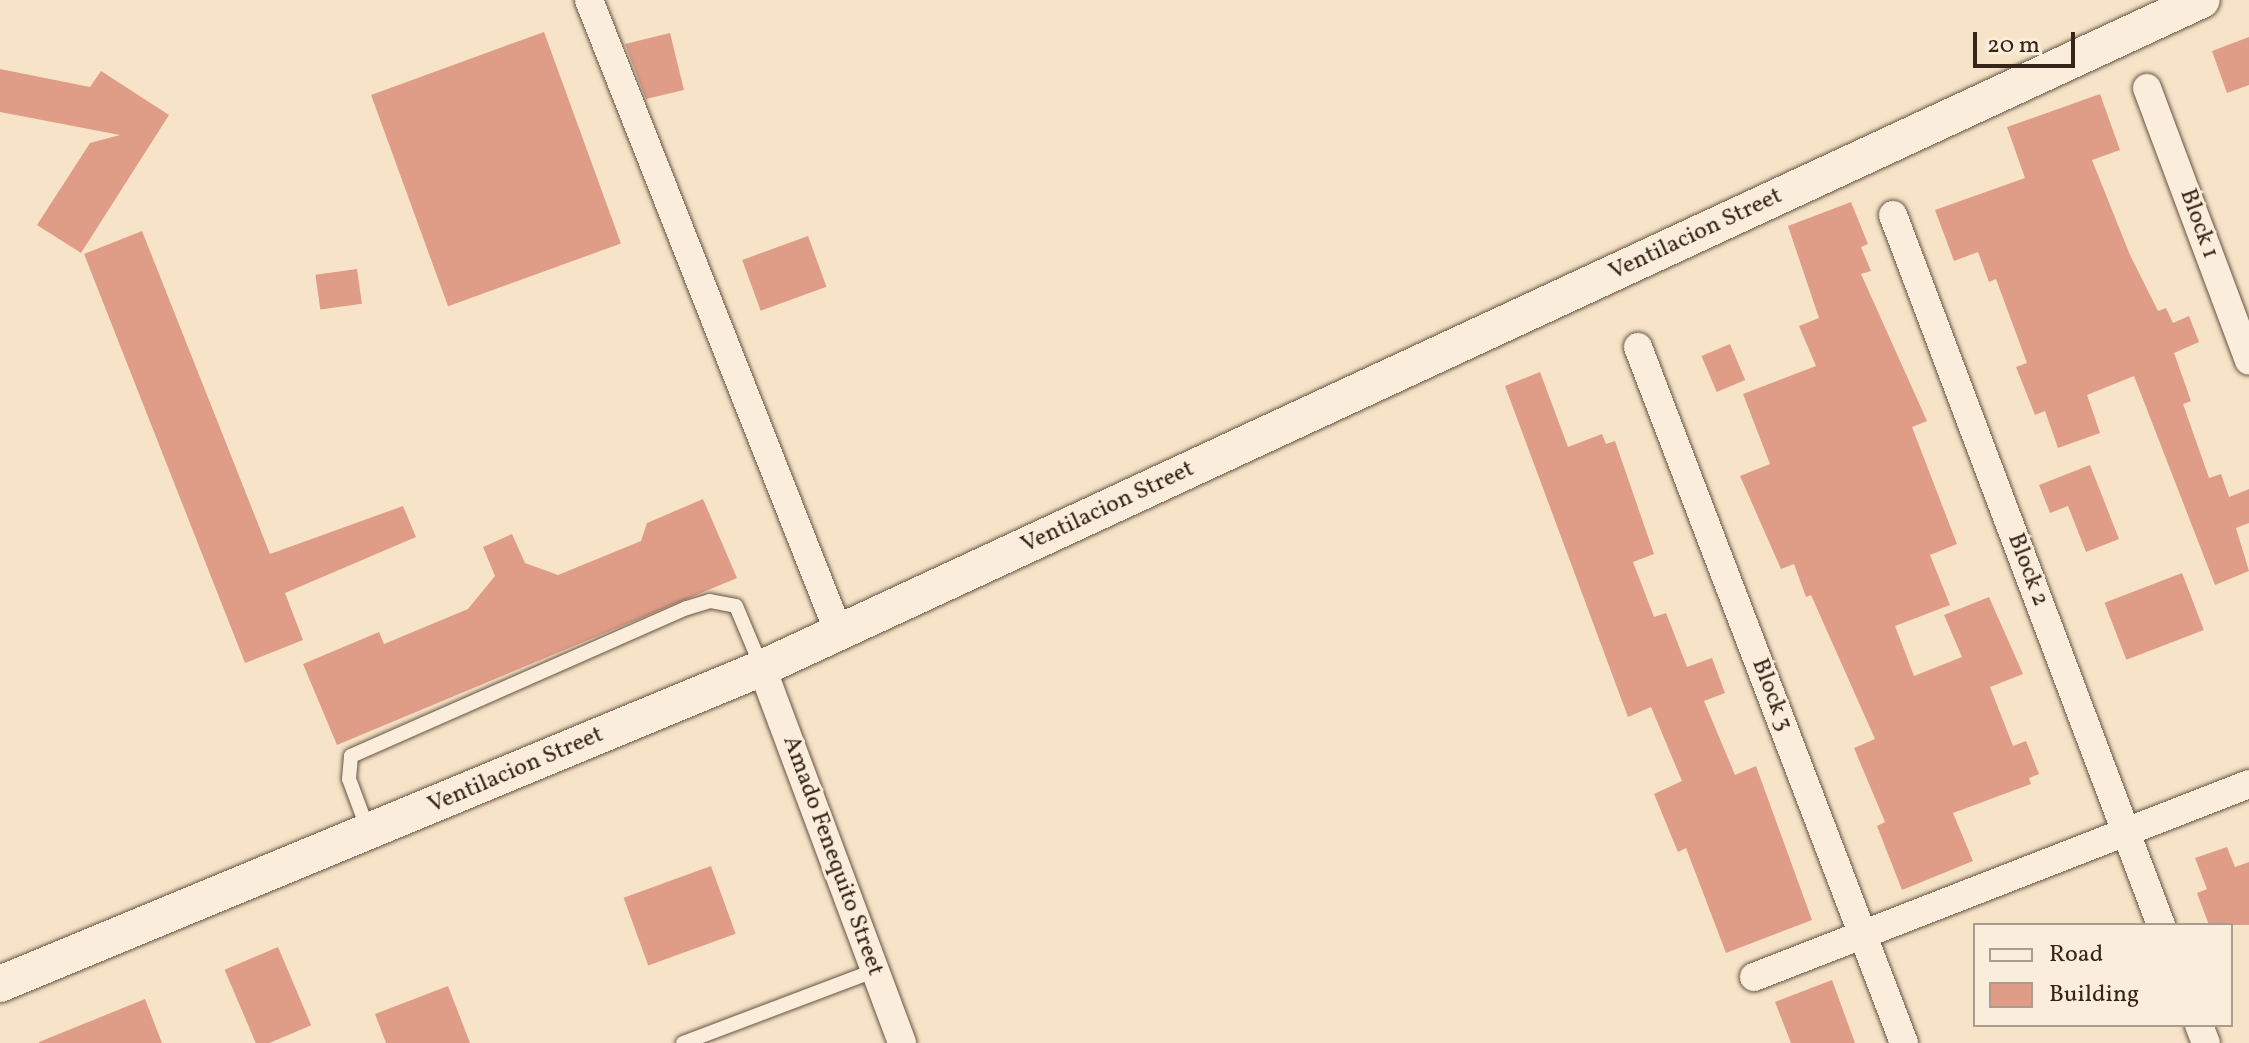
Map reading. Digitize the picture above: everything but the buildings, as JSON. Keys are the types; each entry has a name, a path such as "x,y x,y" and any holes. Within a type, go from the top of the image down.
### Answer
{"street":[{"path":"589,0 839,633"},
{"name":"Ventilacion Street","path":"0,984 762,668 2202,0"},
{"name":"Block 1","path":"2147,88 2249,361"},
{"name":"Block 2","path":"1893,215 2160,923"},
{"name":"Block 3","path":"1638,347 1904,1043"},
{"name":"Amado Fenequito Street","path":"762,668 902,1043"},
{"path":"1754,977 2249,784"}],"lane":[{"path":"369,833 349,779 351,756 687,608 710,601 736,606 762,668"},
{"path":"683,1043 874,971"}]}
